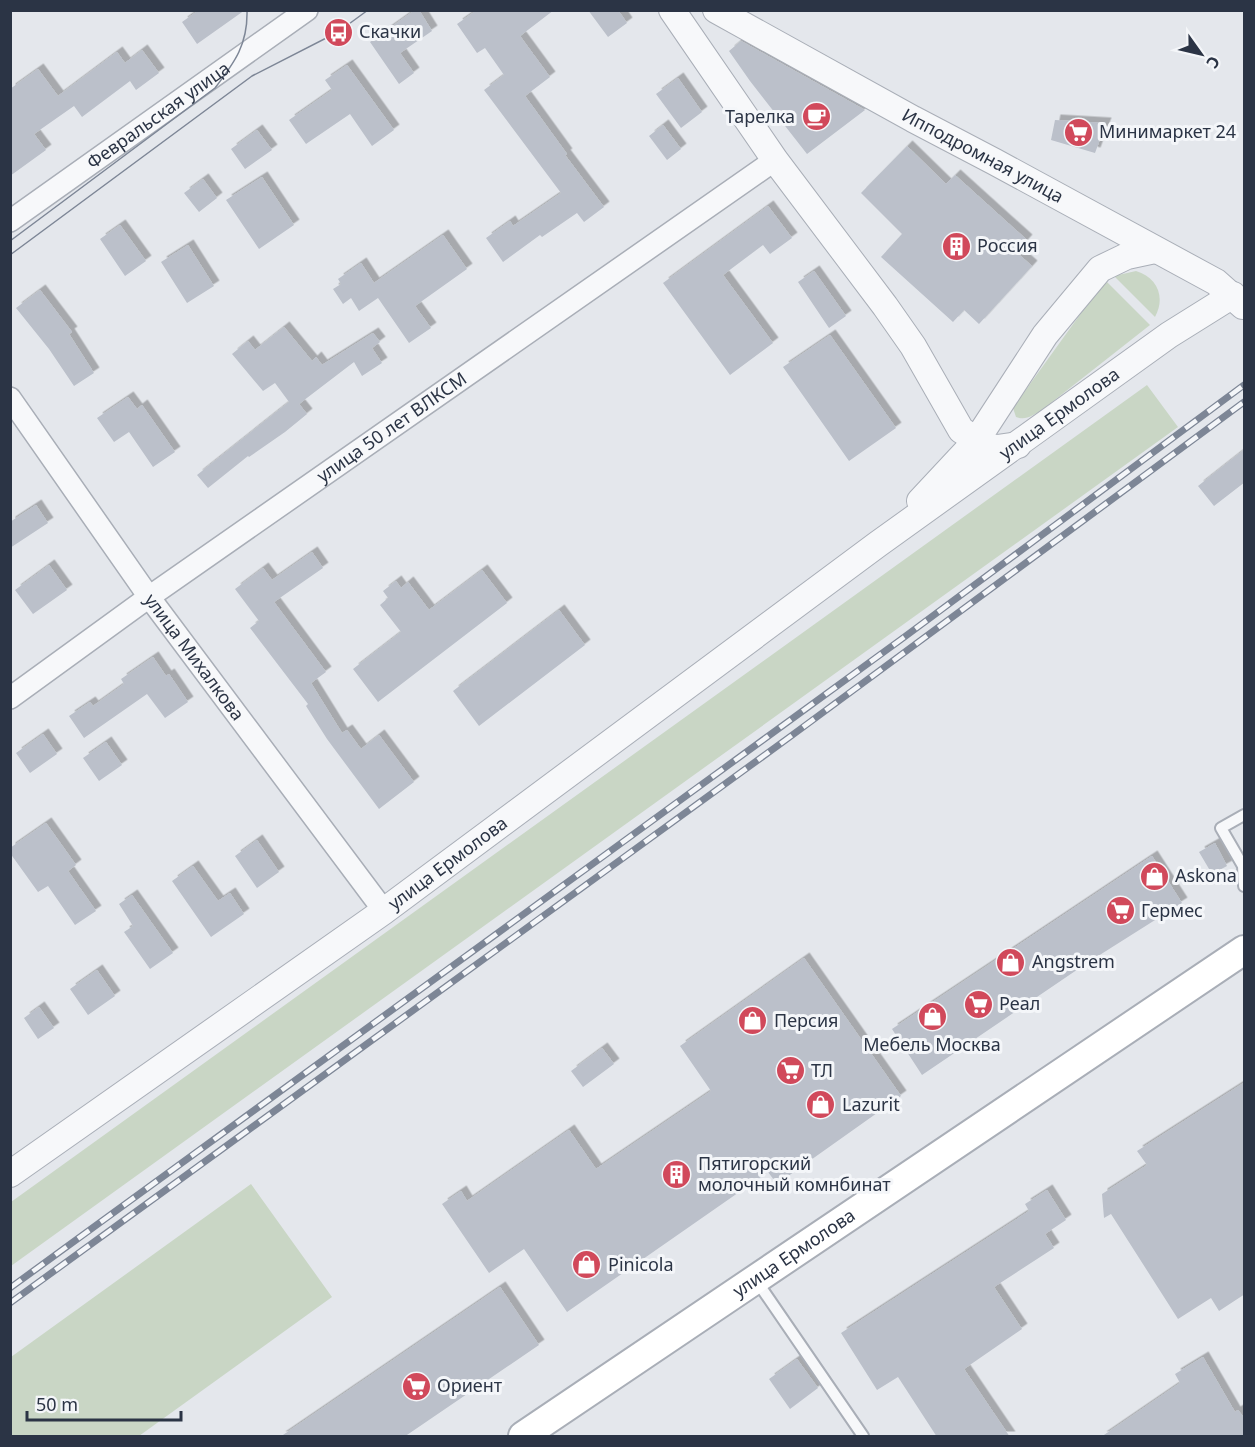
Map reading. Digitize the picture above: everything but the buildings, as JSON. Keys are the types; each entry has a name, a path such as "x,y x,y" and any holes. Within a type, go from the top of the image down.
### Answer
{"main road":[{"name":"улица Ермолова","path":"523,1437 1245,950"}],"street":[{"name":"Февральская улица","path":"10,221 307,10"},
{"path":"672,10 775,160 913,346 961,430 987,447 1018,445"},
{"name":"Ипподромная улица","path":"716,10 1241,297"},
{"name":"улица 50 лет ВЛКСМ","path":"10,698 149,597 775,160"},
{"name":"улица Ермолова","path":"878,544 976,441 1045,335 1100,269 1127,256 1155,250"},
{"name":"улица Ермолова","path":"10,1174 384,912 878,544 1169,335 1241,297"},
{"name":"улица Михалкова","path":"10,398 149,597 384,912"}],"lane":[{"path":"1245,815 1221,828 1244,865 1245,886"},
{"path":"756,1280 863,1437"}],"green space":[{"path":"1136,271 1149,278 1158,289 1160,302 1155,317 1114,276"},
{"path":"1107,282 1150,325 1042,410 1026,418 1016,417 1013,408 1017,402 1097,291"},
{"path":"1147,385 1178,427 11,1266 11,1202"},
{"path":"251,1184 332,1297 139,1436 11,1436 11,1357"}],"tram line":[{"path":"10,241 215,88 229,70 243,43 247,10"},
{"path":"10,255 252,76 338,32 368,10"}],"railway":[{"path":"10,1288 903,638 1244,385"},
{"path":"10,1303 791,736 1244,402"}],"place":[{"name":"Скачки","path":"338,32"},
{"name":"Тарелка","path":"816,117"},
{"name":"Минимаркет 24","path":"1078,132"},
{"name":"Россия","path":"956,246"},
{"name":"Askona","path":"1154,876"},
{"name":"Гермес","path":"1120,911"},
{"name":"Angstrem","path":"1011,962"},
{"name":"Реал","path":"978,1004"},
{"name":"Мебель Москва","path":"932,1016"},
{"name":"Персия","path":"753,1021"},
{"name":"ТЛ","path":"790,1071"},
{"name":"Lazurit","path":"821,1105"},
{"name":"Пятигорский молочный комнбинат","path":"677,1174"},
{"name":"Pinicola","path":"587,1265"},
{"name":"Ориент","path":"416,1386"}]}
